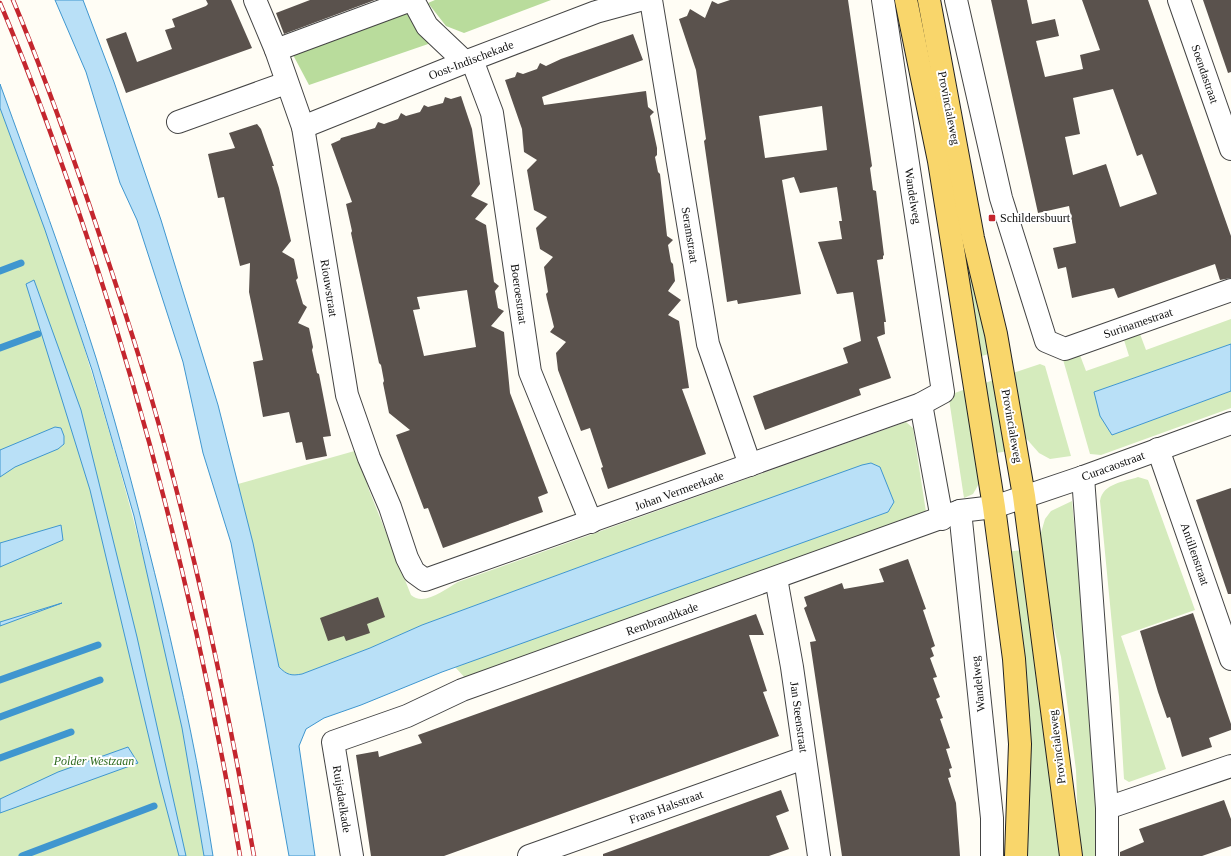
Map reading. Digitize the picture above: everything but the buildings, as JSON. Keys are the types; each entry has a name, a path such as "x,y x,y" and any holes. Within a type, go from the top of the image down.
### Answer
{"main road":[{"name":"Provincialeweg","path":"906,0 940,161 994,507 1014,659 1019,707 1020,744 1016,856"},
{"name":"Provincialeweg","path":"929,0 973,238 996,334 1024,496 1071,856"}],"street":[{"name":"Riouwstraat","path":"255,0 276,50 286,83 303,127 347,395 414,572"},
{"path":"276,50 412,0 427,26 469,61"},
{"name":"Oost-Indischekade","path":"303,127 469,61 590,6 640,0"},
{"name":"Seramstraat","path":"651,0 708,344 750,465"},
{"name":"Wandelweg","path":"883,0 943,392"},
{"name":"Surinamestraat","path":"956,0 1002,198 1046,341 1065,349 1231,290"},
{"name":"Soendastraat","path":"1179,0 1230,145"},
{"name":"Boeroestraat","path":"469,61 492,113 530,372 591,522"},
{"path":"178,122 286,83"},
{"name":"Johan Vermeerkade","path":"414,572 425,580 922,404 943,392"},
{"name":"Wandelweg","path":"922,404 951,515 992,818 992,856"},
{"name":"Curacaostraat","path":"994,507 1083,477 1231,423"},
{"name":"Antillenstraat","path":"1158,449 1231,659"},
{"path":"1083,477 1107,808 1107,856"},
{"name":"Rembrandtkade","path":"333,742 407,716 462,690 951,515 994,507"},
{"name":"Jan Steenstraat","path":"776,578 792,667 819,856"},
{"name":"Ruijsdaelkade","path":"333,742 352,856"},
{"name":"Frans Halsstraat","path":"529,856 804,758"},
{"path":"1107,808 1231,766"}],"green space":[{"path":"435,0 551,0 464,33 446,26 428,3"},
{"path":"409,6 434,42 309,85 292,53"},
{"name":"Polder Westzaan","path":"0,101 26,171 66,291 109,430 163,641 179,713 206,856 0,856"},
{"path":"959,222 992,353 975,358"},
{"path":"1231,319 1231,344 1094,392 1112,435 1231,391 1231,408 1101,455 1090,454 1062,356 1078,350 1086,371 1129,356 1124,340 1140,334 1146,350"},
{"path":"1040,364 1045,366 1071,456 1050,459 1039,453 1024,436 1010,374"},
{"path":"996,379 1008,451 991,454 980,385"},
{"path":"966,389 981,480 973,494 964,498 949,399 952,394"},
{"path":"906,422 913,428 926,512 467,680 455,667 888,512 880,467 871,463 650,541 422,625 370,648 302,674 289,674 284,672 279,667 238,484 358,450 369,490 411,595 422,599 434,596 458,582"},
{"path":"1138,477 1148,480 1195,610 1121,636 1166,769 1129,782 1124,779 1119,697 1100,501 1105,490 1115,484"},
{"path":"1072,501 1095,744 1096,856 1079,856 1076,770 1061,657 1050,612 1040,536 1045,519 1051,511"},
{"path":"1023,550 1062,856 1022,856 1006,552"}],"water":[{"path":"55,0 83,0 114,82 161,220 218,405 253,543 279,667 284,672 292,675 302,674 370,648 422,625 862,465 871,463 880,467 894,502 888,512 442,672 361,705 324,718 306,729 299,746 315,856 289,856 231,543 203,453 183,362 137,220 120,183 86,72"},
{"path":"0,84 73,289 96,358 123,449 177,666 213,856 204,856 182,728 134,516 92,370 45,230 0,108"},
{"path":"34,280 81,410 137,637 186,856 179,856 160,784 90,490 26,284"},
{"path":"1231,344 1231,391 1112,435 1100,416 1094,392"},
{"path":"55,427 61,428 64,436 64,444 58,449 15,467 0,477 0,450"},
{"path":"61,525 63,540 0,567 0,543"},
{"path":"62,603 0,626 0,622"},
{"path":"128,747 138,763 0,813 0,799 58,772"}],"waterway":[{"path":"0,271 21,263"},
{"path":"0,348 38,334"},
{"path":"0,680 98,645"},
{"path":"0,717 100,680"},
{"path":"0,758 71,732"},
{"path":"22,856 154,806"}],"railway":[{"path":"13,0 62,125 121,299 151,397 182,511 209,625 233,741 254,856"},
{"path":"0,3 32,82 71,189 130,374 173,533 192,613 240,856"}],"place":[{"name":"Schildersbuurt","path":"992,218"}]}
